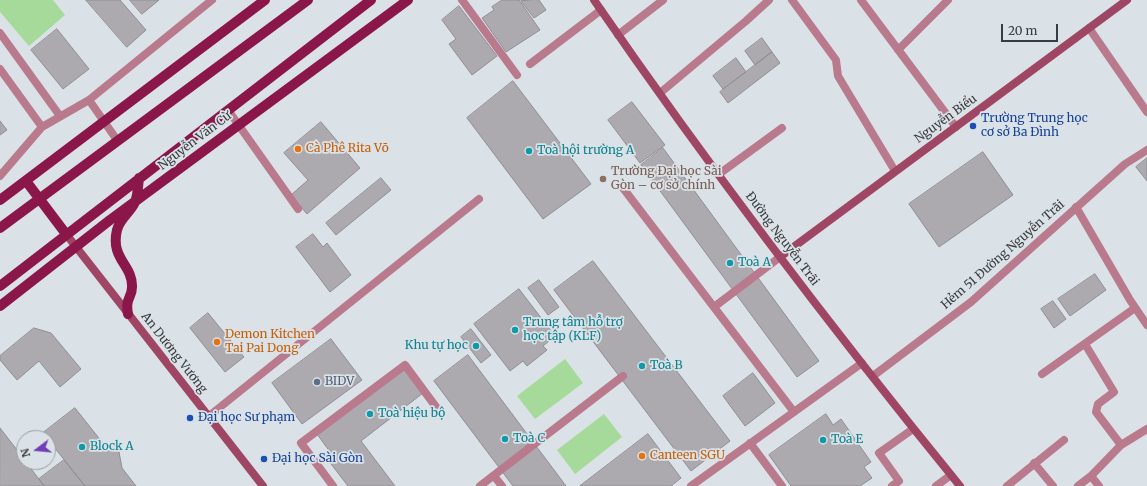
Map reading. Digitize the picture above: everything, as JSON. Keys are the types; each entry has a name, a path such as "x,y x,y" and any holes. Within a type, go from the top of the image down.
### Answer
{"main road":[{"path":"0,200 265,0"},
{"path":"0,228 308,0"},
{"name":"Nguyễn Văn Cừ","path":"0,286 371,0"},
{"name":"Nguyễn Văn Cừ","path":"0,306 135,202 408,0"},
{"name":"Đường Nguyễn Trãi","path":"594,0 780,257 913,429 960,486"},
{"name":"Nguyễn Biểu","path":"780,257 1127,0"},
{"path":"128,314 126,304 133,289 130,277 118,256 115,244 117,229 123,216 135,202 140,178"},
{"path":"26,181 66,234"},
{"name":"An Dương Vương","path":"66,234 209,416 259,485"}],"street":[{"path":"0,176 42,127 89,100 212,0"},
{"path":"462,0 516,75"},
{"path":"618,35 663,0"},
{"path":"660,93 746,21 768,0"},
{"path":"792,0 836,60 838,76 896,171"},
{"path":"861,0 956,126"},
{"path":"898,50 948,0"},
{"path":"530,64 601,10"},
{"path":"1089,28 1147,112"},
{"path":"0,33 60,116"},
{"path":"0,69 42,127"},
{"path":"89,100 117,140"},
{"path":"228,110 298,209"},
{"path":"719,174 782,128"},
{"name":"Hẻm 51 Đường Nguyễn Trãi","path":"873,376 971,302 1125,164 1147,150"},
{"path":"623,188 794,412"},
{"path":"209,416 479,199"},
{"path":"1076,207 1135,308 1147,325"},
{"path":"714,307 780,257"},
{"path":"1042,374 1135,308"},
{"path":"1084,344 1114,392 1098,404 1096,412 1121,445"},
{"path":"691,486 862,363"},
{"path":"333,486 301,443 405,365 439,411"},
{"path":"480,486 623,376"},
{"path":"892,486 899,481 879,453 913,429"},
{"path":"1078,486 1091,476 1121,445 1147,429"},
{"path":"1007,486 1064,440"},
{"path":"750,443 782,486"},
{"path":"1034,463 1053,486"},
{"path":"936,486 951,475"},
{"path":"494,476 502,486"},
{"path":"1091,476 1099,486"}],"green space":[{"path":"0,0 53,0 65,15 29,46 0,12"},
{"path":"565,359 583,383 535,419 517,396"},
{"path":"604,414 622,437 575,474 557,450"}],"building":[{"path":"86,0 120,0 146,30 127,47"},
{"path":"130,0 159,0 142,14"},
{"path":"502,0 519,0 540,30 506,52 482,18 494,10 492,7"},
{"path":"539,0 546,10 534,18 521,1"},
{"path":"459,6 497,56 472,75 449,44 456,39 442,20"},
{"path":"57,29 89,69 63,89 31,50"},
{"path":"762,38 772,52 755,65 745,51"},
{"path":"772,52 780,63 728,103 720,92"},
{"path":"736,58 746,72 723,89 713,76"},
{"name":"Toà hội trường A","path":"513,81 591,184 543,219 467,118"},
{"path":"632,102 665,145 640,163 608,120"},
{"path":"0,121 7,130 0,135"},
{"path":"321,122 360,168 307,214 291,195 308,180 284,153"},
{"name":"Toà A","path":"663,148 819,361 797,377 641,165"},
{"path":"983,152 1013,195 939,247 909,204"},
{"path":"1147,158 1147,181 1136,167"},
{"path":"381,178 391,190 336,235 326,223"},
{"path":"313,234 323,247 327,243 351,275 330,292 296,247"},
{"name":"Toà B","path":"593,261 730,441 691,471 554,290"},
{"path":"1095,274 1106,290 1070,316 1058,299"},
{"path":"539,280 559,307 548,315 528,288"},
{"name":"Trung tâm hỗ trợ học tập (KLF)","path":"519,289 555,336 543,346 547,350 527,366 523,361 510,371 474,324"},
{"path":"1053,301 1066,319 1054,328 1041,309"},
{"name":"Demon Kitchen Tai Pai Dong","path":"208,313 244,357 225,372 190,328"},
{"path":"34,328 51,333 81,369 60,387 39,361 17,380 0,360 0,356"},
{"name":"Khu tự học","path":"471,329 491,355 481,363 461,337"},
{"name":"BIDV","path":"331,339 362,380 302,424 272,383"},
{"name":"Toà C","path":"468,355 566,486 513,486 434,381"},
{"name":"Toà hiệu bộ","path":"404,368 423,393 361,441 395,486 348,486 328,460 333,456 317,434"},
{"path":"753,373 775,403 745,426 723,396"},
{"name":"Block A","path":"75,408 106,447 113,448 119,452 122,468 136,486 85,486 56,449 56,430 47,430"},
{"name":"Toà E","path":"826,414 833,425 841,419 871,462 864,467 872,478 860,486 791,486 769,455"},
{"path":"0,428 16,449 16,470 32,470 44,486 0,486"},
{"name":"Canteen SGU","path":"648,434 681,478 671,486 580,486"},
{"path":"64,460 85,486 44,486 39,479 51,470 56,470 56,466"}],"place":[{"name":"Trường Trung học cơ sở Ba Đình","path":"973,126"},
{"name":"Cà Phê Rita Võ","path":"298,149"},
{"name":"Toà hội trường A","path":"529,151"},
{"name":"Trường Đại học Sài Gòn – cơ sở chính","path":"603,179"},
{"name":"Toà A","path":"730,263"},
{"name":"Trung tâm hỗ trợ học tập (KLF)","path":"515,330"},
{"name":"Demon Kitchen Tai Pai Dong","path":"217,342"},
{"name":"Khu tự học","path":"476,346"},
{"name":"Toà B","path":"642,366"},
{"name":"BIDV","path":"317,382"},
{"name":"Toà hiệu bộ","path":"370,414"},
{"name":"Đại học Sư phạm","path":"190,418"},
{"name":"Toà C","path":"505,439"},
{"name":"Toà E","path":"823,440"},
{"name":"Block A","path":"82,447"},
{"name":"Canteen SGU","path":"642,456"},
{"name":"Đại học Sài Gòn","path":"264,459"}]}
